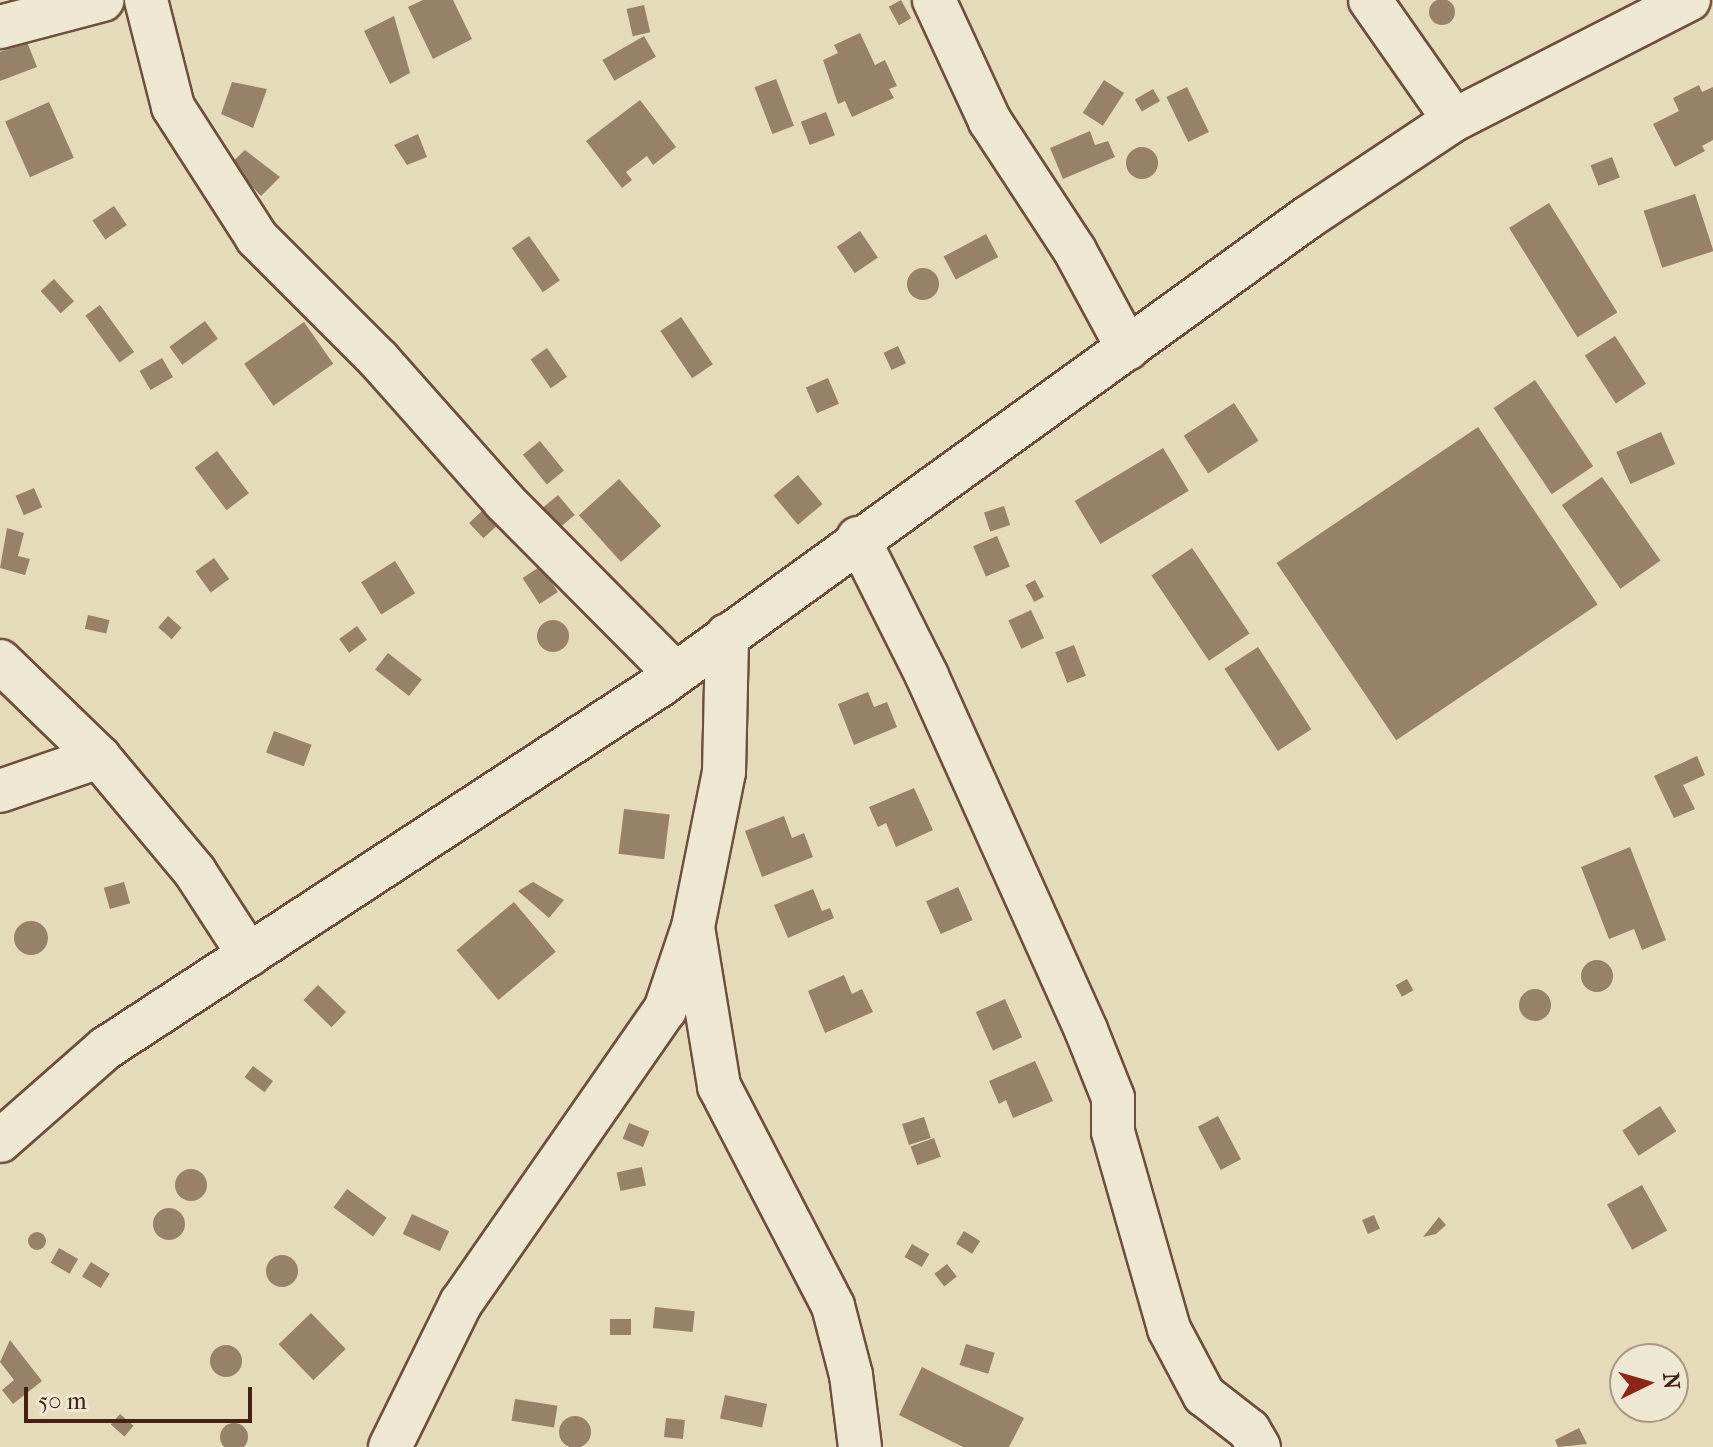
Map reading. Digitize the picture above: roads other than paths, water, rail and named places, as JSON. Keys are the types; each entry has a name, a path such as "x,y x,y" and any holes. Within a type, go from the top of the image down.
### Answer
{"street":[{"path":"0,27 103,0"},
{"path":"146,0 173,107 257,238 379,360 504,501 675,673"},
{"path":"934,0 990,121 1075,251 1128,349"},
{"path":"1370,0 1454,120"},
{"path":"0,1141 106,1048 675,673 858,538 1128,349 1307,218 1454,120 1689,0"},
{"path":"858,538 927,676 1086,1030 1113,1098 1113,1132 1169,1329 1204,1395 1249,1430 1259,1447"},
{"path":"390,1447 461,1303 665,1010 693,927 724,772 727,635"},
{"path":"0,661 99,757 195,872 249,955"},
{"path":"0,791 99,757"},
{"path":"693,927 719,1086 833,1306 851,1375 860,1447"}]}
